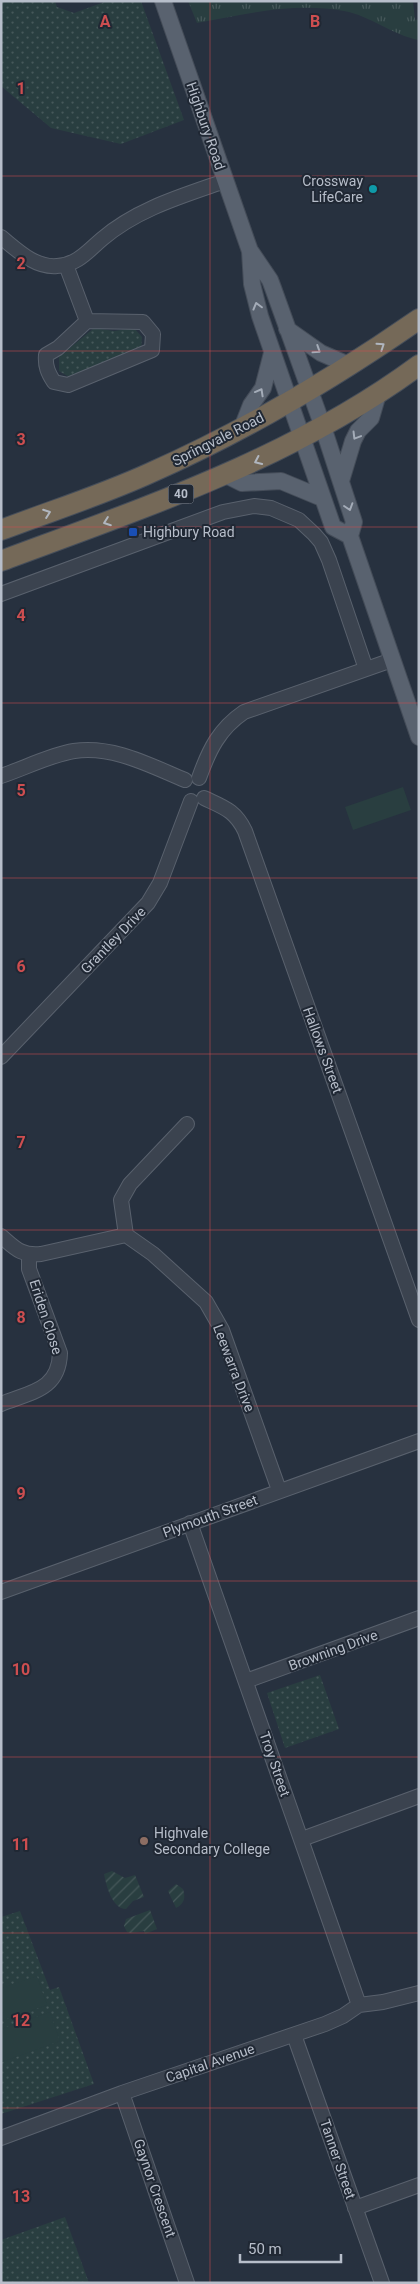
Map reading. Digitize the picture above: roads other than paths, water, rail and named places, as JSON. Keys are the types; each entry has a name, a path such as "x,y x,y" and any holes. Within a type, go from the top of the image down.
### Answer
{"highway":[{"name":"Springvale Road","path":"1,530 140,478 242,428 351,366 419,319"},
{"name":"40","path":"1,561 171,498 226,475 302,439 378,394 419,365"}],"main road":[{"name":"Highbury Road","path":"163,1 250,250 270,280 323,427 354,522 350,536 419,737"},
{"name":"Highbury Road","path":"250,250 252,284 272,353 322,498 333,528 350,536"},
{"path":"287,328 321,353 351,366"},
{"path":"242,428 251,405 263,388 272,353"},
{"path":"341,481 352,441 358,431 371,418 378,394"},
{"path":"226,475 242,483 281,481 322,498"}],"street":[{"path":"1,237 20,252 40,264 66,265 77,261 118,227 138,214 225,181"},
{"path":"66,265 87,321"},
{"path":"87,321 143,322 153,334 152,350 68,385 54,382 48,372 46,355 58,348 87,321"},
{"path":"1,594 223,512 254,506 272,508 291,515 310,530 325,550 366,669"},
{"path":"1,776 63,754 93,750 117,753 192,779 206,790 197,800 185,793 192,779 225,726 244,712 392,660"},
{"name":"Grantley Drive","path":"1,1057 148,904 160,883 197,800"},
{"name":"Hallows Street","path":"197,800 229,810 239,818 245,831 419,1320"},
{"path":"1,1236 16,1249 29,1255 126,1235 121,1200 130,1184 187,1124"},
{"name":"Leewarra Drive","path":"126,1235 153,1254 206,1302 222,1330 279,1490"},
{"name":"Eriden Close","path":"1,1404 48,1384 55,1378 60,1365 60,1353 30,1269 29,1255"},
{"name":"Plymouth Street","path":"1,1592 419,1441"},
{"name":"Troy Street","path":"190,1523 359,2005"},
{"name":"Browning Drive","path":"246,1681 419,1618"},
{"path":"302,1839 419,1796"},
{"name":"Capital Avenue","path":"1,2138 122,2093 343,2016 359,2005 383,2002 419,1992"},
{"name":"Tanner Street","path":"294,2034 382,2283"},
{"name":"Gaynor Crescent","path":"122,2093 187,2283"},
{"path":"355,2208 419,2184"}],"place":[{"name":"Crossway LifeCare","path":"373,189"},
{"name":"Highbury Road","path":"133,532"},
{"name":"Highvale Secondary College","path":"144,1841"}]}
